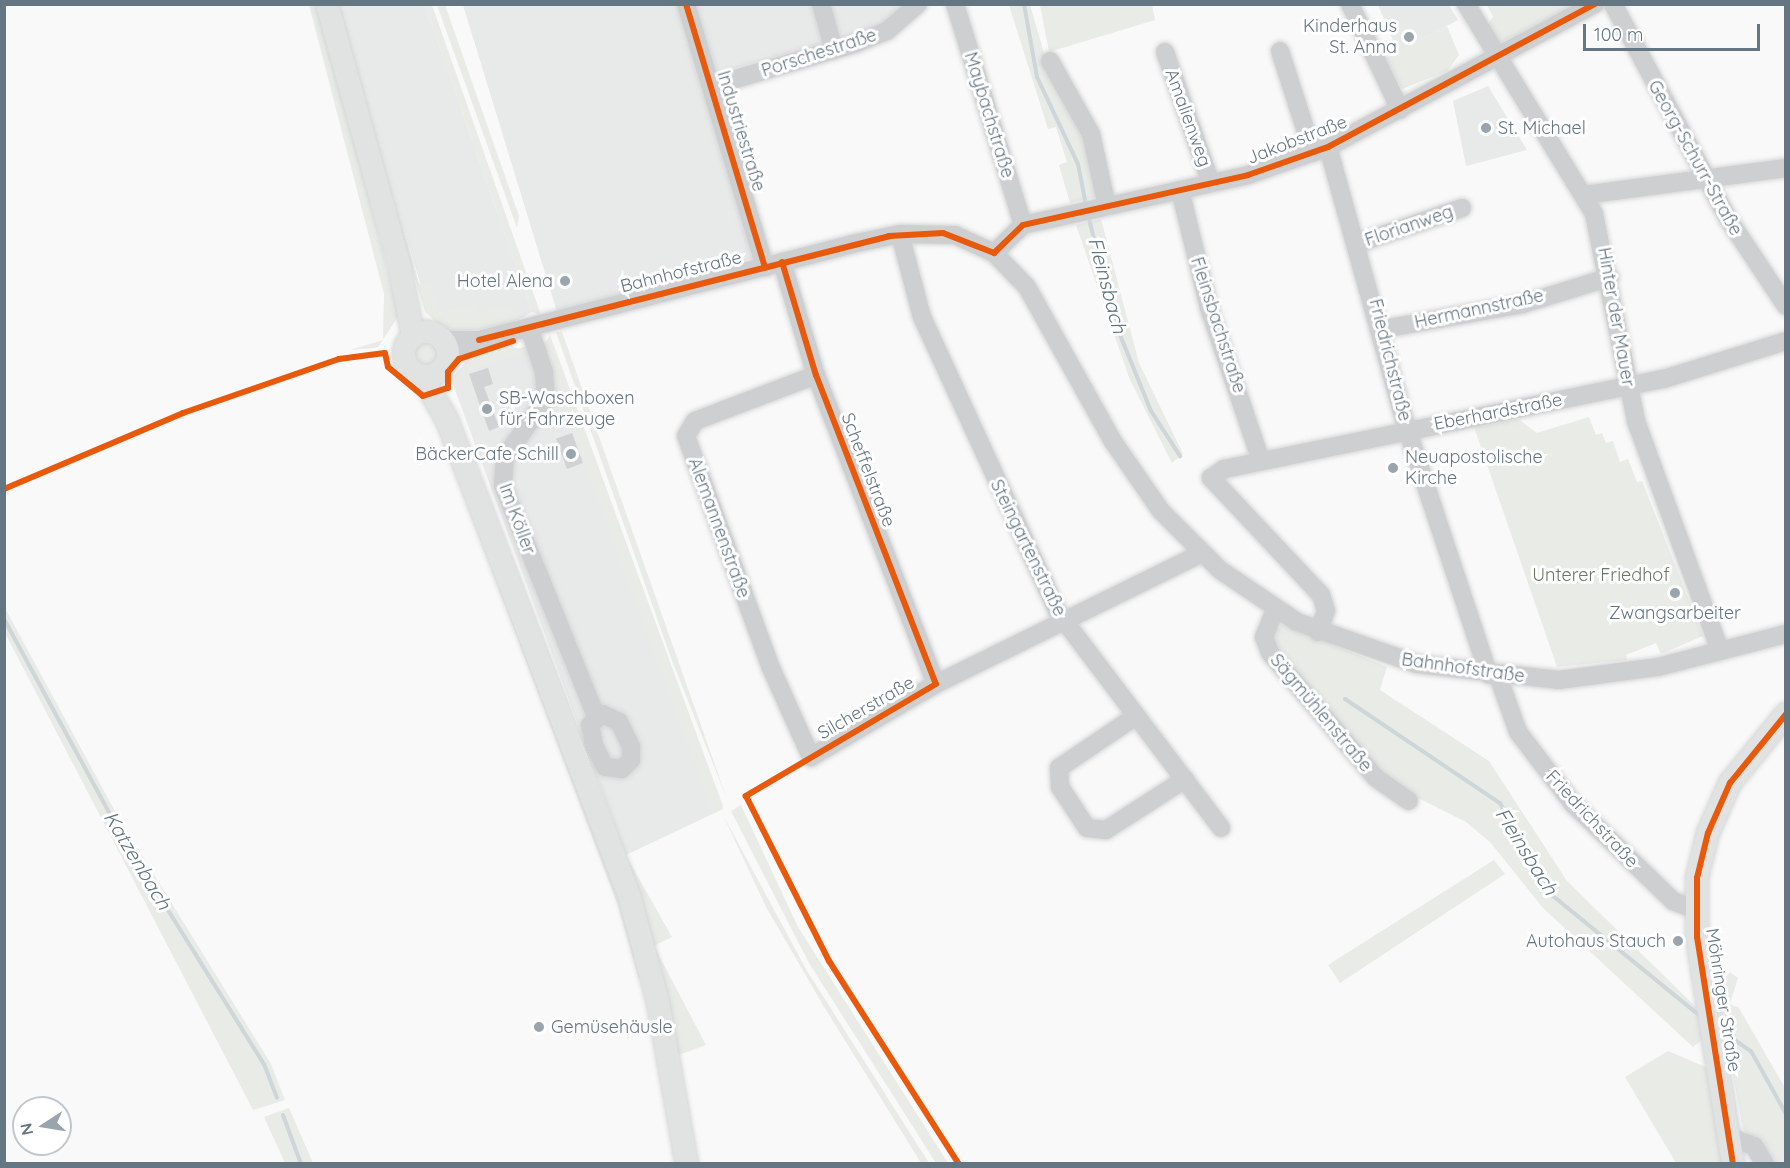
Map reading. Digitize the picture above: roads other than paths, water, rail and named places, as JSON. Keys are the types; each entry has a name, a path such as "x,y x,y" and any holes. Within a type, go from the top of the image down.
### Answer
{"main road":[{"path":"327,4 405,287 432,352 447,420 628,895 653,982 687,1164"},
{"name":"Möhringer Straße","path":"1733,1164 1694,909 1703,848 1721,801 1744,759 1785,714"}],"street":[{"name":"Industriestraße","path":"686,4 774,264"},
{"path":"821,4 834,50"},
{"name":"Porschestraße","path":"712,86 834,50 887,31 918,4"},
{"name":"Maybachstraße","path":"955,4 1023,225"},
{"path":"1350,4 1400,110"},
{"name":"Hinter der Mauer","path":"1466,4 1584,195 1601,233 1628,387 1656,484 1720,651"},
{"name":"Jakobstraße","path":"1023,225 1211,183 1320,150 1498,58 1595,4"},
{"name":"Georg-Schurr-Straße","path":"1613,4 1711,182 1740,240 1785,306"},
{"name":"Friedrichstraße","path":"1280,51 1356,244 1383,328 1407,429 1493,676 1518,732 1574,804 1673,902 1694,909"},
{"name":"Amalienweg","path":"1165,52 1211,183"},
{"path":"1050,61 1093,140 1104,207"},
{"path":"1584,195 1711,182 1785,168"},
{"name":"Fleinsbachstraße","path":"1180,190 1209,308 1260,458"},
{"name":"Florianweg","path":"1356,244 1461,207"},
{"path":"994,253 1023,225"},
{"name":"Bahnhofstraße","path":"432,352 900,234 955,235 994,253 1027,287 1137,479 1202,553 1275,610 1318,632 1392,658 1493,676 1594,677 1720,651 1785,634"},
{"name":"Steingartenstraße","path":"900,234 922,317 1064,622 1221,828"},
{"name":"Scheffelstraße","path":"774,264 936,684"},
{"name":"Hermannstraße","path":"1383,328 1523,304 1610,277"},
{"name":"Im Köller","path":"529,327 547,392 505,458 503,486 596,716"},
{"name":"Eberhardstraße","path":"1318,632 1326,611 1321,596 1211,478 1260,458 1628,387 1785,341"},
{"name":"Alemannenstraße","path":"811,757 761,641 686,436 695,421 816,375"},
{"name":"Silcherstraße","path":"811,757 936,684 1202,553"},
{"name":"Sägmühlenstraße","path":"1275,610 1264,637 1269,653 1376,778 1409,801"},
{"path":"1136,716 1059,768 1057,780 1082,821 1093,831 1106,830 1185,779"},
{"path":"1730,1137 1747,1141 1765,1164"}],"waterway":[{"name":"Fleinsbach","path":"1024,4 1037,77 1078,164 1086,205"},
{"name":"Fleinsbach","path":"1088,215 1114,320 1151,411 1180,456"},
{"name":"Katzenbach","path":"4,619 120,833 264,1064 277,1098"},
{"name":"Fleinsbach","path":"1345,699 1500,803 1553,896 1700,1016"},
{"name":"Fleinsbach","path":"1722,1031 1751,1051 1786,1114"},
{"name":"Katzenbach","path":"283,1115 301,1164"}],"place":[{"name":"Kinderhaus St. Anna","path":"1409,37"},
{"name":"St. Michael","path":"1486,128"},
{"name":"Hotel Alena","path":"565,281"},
{"name":"SB-Waschboxen für Fahrzeuge","path":"487,409"},
{"name":"BäckerCafe Schill","path":"571,454"},
{"name":"Neuapostolische Kirche","path":"1393,468"},
{"name":"Zwangsarbeiter","path":"1675,593"},
{"name":"Autohaus Stauch","path":"1678,941"},
{"name":"Gemüsehäusle","path":"539,1027"}],"park label":[{"name":"Unterer Friedhof","path":"1601,575"}]}
